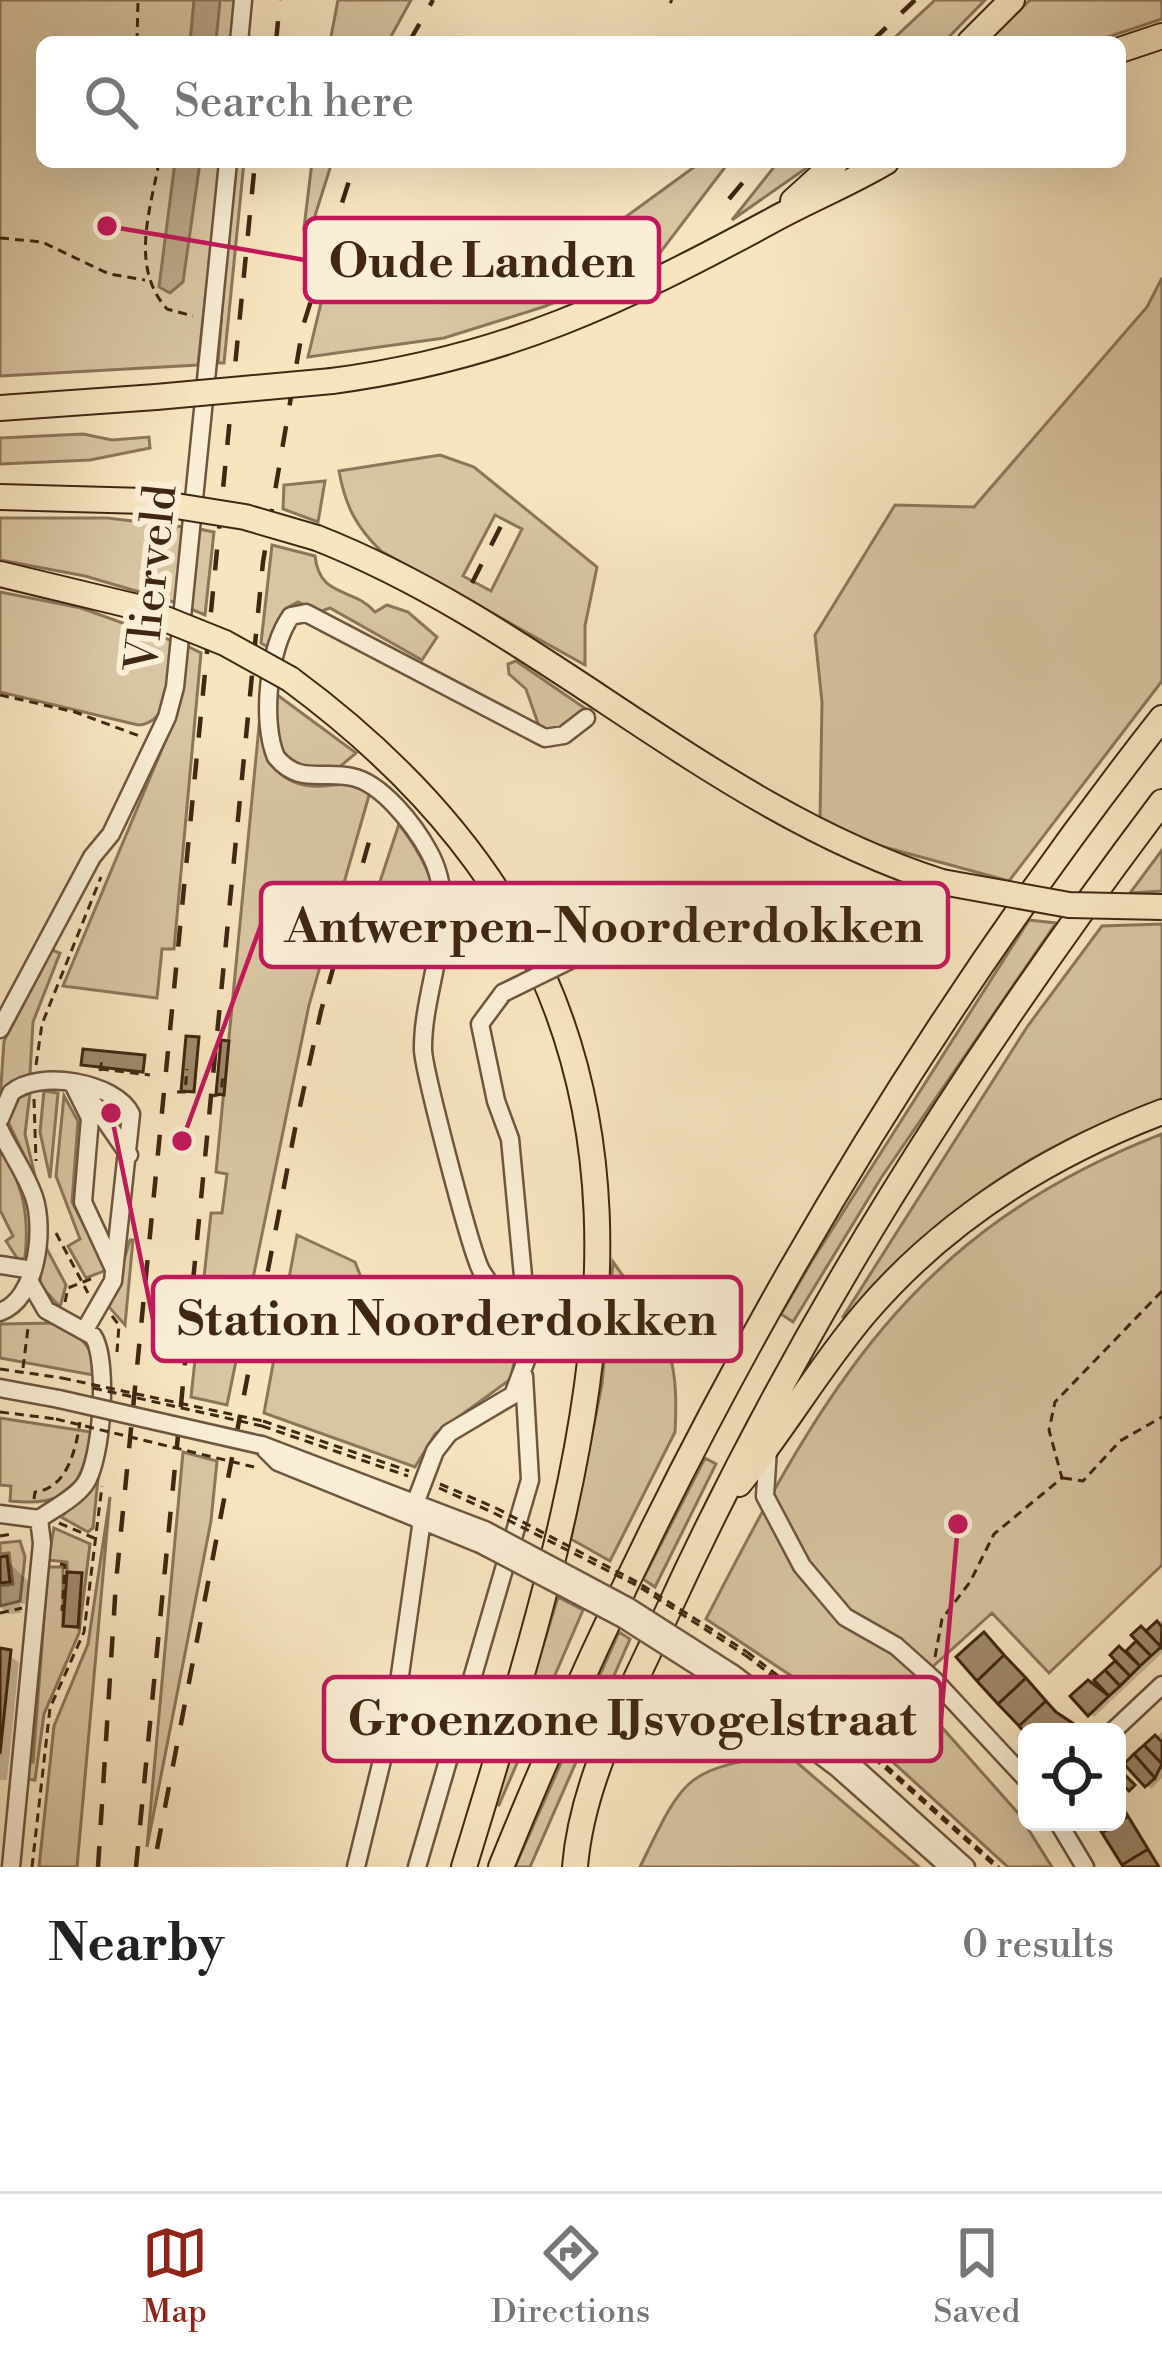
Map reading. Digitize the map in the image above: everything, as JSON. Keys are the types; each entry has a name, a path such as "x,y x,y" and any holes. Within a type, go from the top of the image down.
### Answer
{"highway":[{"path":"976,36 1012,0"},
{"path":"1126,48 1162,36"},
{"path":"773,220 829,168"},
{"path":"0,408 332,381 442,361 544,331 635,295 874,168"},
{"path":"0,497 146,501 245,517 317,538 444,596 554,664 733,786 804,825 942,882 1069,905 1162,907"},
{"path":"0,574 134,606 225,643 290,679 378,748 478,861 521,931 556,1008 580,1082 595,1160 599,1284 583,1415 527,1652 464,1867"},
{"path":"501,1867 635,1565 820,1220 1016,916 1162,718"},
{"path":"575,1867 579,1820 710,1518 814,1318 953,1096 1162,802"},
{"path":"710,1518 768,1448 867,1311 948,1233 1036,1171 1162,1112"}],"street":[{"path":"240,36 243,0"},
{"name":"Vlierveld","path":"0,1029 92,857 111,834 155,742 175,687 227,168"},
{"path":"530,1350 509,1304 480,1270 423,1054 430,974 443,916 442,885 419,838 374,786 346,775 304,777 276,758 270,716 280,635 291,616 306,613 545,738 564,735 586,718"},
{"path":"417,1867 530,1480 524,1375 530,1350 514,1161 480,1024 503,993 700,900"},
{"path":"0,1119 11,1093 35,1081 104,1090 125,1102 133,1125 115,1270 110,1290 86,1328"},
{"path":"74,1085 90,1118 83,1202 115,1270"},
{"path":"0,1130 36,1200 32,1277 46,1310 86,1328 99,1344 103,1367 93,1466 79,1490 36,1519 0,1514"},
{"path":"0,1245 5,1265 32,1277"},
{"path":"0,1312 17,1303 32,1277"},
{"path":"356,1867 397,1703 422,1527 416,1508 424,1479 442,1440 512,1395 524,1375"},
{"path":"0,1388 61,1387 261,1445 416,1508 489,1524 732,1673 844,1756 963,1867"},
{"path":"768,1448 765,1496 802,1565 845,1617 896,1646 1018,1770"},
{"path":"10,1867 40,1562 36,1519"},
{"path":"489,1524 571,1590 691,1661 836,1767 944,1863 963,1867"},
{"path":"1122,1723 1162,1685"},
{"path":"1063,1831 1085,1867"}],"path":[{"path":"137,36 138,0"},
{"path":"157,168 148,215 148,280 167,309 213,318"},
{"path":"0,238 42,242 109,274 148,280"},
{"path":"0,695 75,712 155,742"},
{"path":"40,1175 32,1133 42,1024 105,867"},
{"path":"100,1069 150,1075"},
{"path":"177,1092 185,1092 188,1069"},
{"path":"213,1096 221,1094 223,1073"},
{"path":"71,1287 115,1270"},
{"path":"1062,1477 1049,1430 1055,1402 1162,1291"},
{"path":"22,1372 28,1328"},
{"path":"0,1369 61,1387 262,1423 424,1479 489,1524 639,1583 746,1654 879,1757 998,1867"},
{"path":"86,1393 89,1374"},
{"path":"0,1412 56,1419 254,1467"},
{"path":"32,1867 50,1708 79,1654 96,1538 36,1519 34,1492 54,1485 74,1454 82,1412"},
{"path":"1062,1477 1083,1481 1120,1441 1162,1417"},
{"path":"934,1680 942,1618 970,1582 994,1534 1062,1477"},
{"path":"101,1496 110,1497"},
{"path":"40,1562 65,1565 62,1611"},
{"path":"0,1613 35,1605"}],"shaded area":[{"path":"0,0 238,0 234,36 36,36 36,168 219,168 198,365 0,376"},
{"path":"194,0 220,0 217,36 191,36"},
{"path":"338,0 411,0 391,36 331,36"},
{"path":"935,0 985,0 950,36 896,36"},
{"path":"1030,0 1162,0 1162,19 1111,36 993,36"},
{"path":"174,168 199,168 183,282 170,293 159,287"},
{"path":"233,168 243,168 224,363 218,363"},
{"path":"311,168 330,168 313,222 304,228"},
{"path":"693,168 724,168 653,262 543,307 444,338 308,357 329,270 392,297 448,291 572,256"},
{"path":"773,168 806,168 732,220"},
{"path":"1162,278 1162,681 1009,881 877,845 820,819 822,702 815,635 895,505 974,507 1147,307"},
{"path":"83,434 112,440 149,437 150,448 90,460 0,464 0,438"},
{"path":"440,455 474,467 597,567 585,626 585,665 381,551 353,515 339,471","holes":["495,515 522,529 491,591 463,576"]},
{"path":"325,481 318,522 283,509 284,485"},
{"path":"0,518 107,518 185,527 177,603 85,576 0,560"},
{"path":"199,529 214,532 205,615 191,609"},
{"path":"272,545 315,556 330,586 375,612 387,605 408,612 437,637 422,660 330,608 319,612 298,602 285,609 271,649 261,643"},
{"path":"0,592 81,608 173,641 168,693 158,715 138,725 0,692"},
{"path":"187,646 201,653 174,949 162,949 157,998 63,986 172,725"},
{"path":"516,661 586,709 559,728 540,729 526,689 509,674 508,664"},
{"path":"263,685 266,745 277,770 304,785 342,784 370,792 309,1005 227,1405 191,1397 211,1213 222,1213 227,1174 216,1172"},
{"path":"276,694 356,753 336,770 299,770 276,745"},
{"path":"399,824 431,881 436,911 430,945 365,927"},
{"path":"1162,850 1162,891 1130,893"},
{"path":"1029,920 1056,923 881,1178 793,1322 781,1314 812,1261"},
{"path":"1162,924 1162,1100 1082,1133 1005,1175 944,1222 847,1320 843,1317 1027,1027 1102,926"},
{"path":"52,950 60,953 33,1022 30,1074 10,1086 0,1100 4,1041"},
{"path":"44,1091 58,1093 50,1178 40,1132"},
{"path":"30,1093 25,1134 36,1180 8,1122 19,1098"},
{"path":"64,1096 78,1121 72,1202 107,1270 86,1278 68,1246 80,1239 56,1176"},
{"path":"1162,1134 1162,1565 1049,1673 992,1613 908,1689 1018,1813 1018,1831 1029,1831 1052,1867 1008,1867 817,1693 706,1619 791,1461 835,1391 883,1328 938,1270 1001,1219 1075,1174"},
{"path":"0,1144 25,1212 25,1258 19,1261 6,1241 13,1236 0,1210"},
{"path":"297,1235 355,1262 366,1290 404,1309 509,1323 519,1334 511,1379 435,1434 415,1467 264,1413"},
{"path":"42,1240 66,1285 60,1307 40,1285"},
{"path":"133,1240 125,1325 109,1307"},
{"path":"613,1262 664,1340 676,1402 675,1432 610,1561 571,1539 602,1384"},
{"path":"56,1323 84,1343 93,1375 0,1358 0,1324"},
{"path":"0,1418 91,1432 83,1467 69,1489 46,1500 10,1501 11,1486 0,1485"},
{"path":"183,1452 217,1461 211,1521 147,1847"},
{"path":"705,1458 716,1464 655,1587 643,1579"},
{"path":"99,1469 93,1528 88,1532 61,1517 89,1490"},
{"path":"110,1497 77,1867 39,1867 54,1726 88,1644"},
{"path":"54,1528 90,1544 79,1633 44,1714 35,1780 26,1779 28,1762 33,1762 48,1567 63,1567 63,1625 77,1627 82,1573 67,1572 67,1562 48,1560"},
{"path":"20,1541 25,1557 20,1601 0,1606 0,1586 13,1584 9,1553 0,1554 0,1543"},
{"path":"558,1597 583,1610 499,1805 495,1803"},
{"path":"619,1632 630,1639 530,1867 515,1867"},
{"path":"787,1754 919,1867 640,1867 668,1812 692,1781 727,1765"}],"building":[{"path":"186,1036 199,1037 194,1092 181,1091"},
{"path":"221,1040 229,1041 224,1095 216,1094"},
{"path":"83,1049 145,1055 143,1072 81,1065"},
{"path":"7,1556 10,1582 0,1583 0,1557"},
{"path":"67,1572 82,1573 78,1627 63,1626"},
{"path":"1157,1621 1162,1627 1161,1647 1146,1631"},
{"path":"1141,1626 1161,1647 1151,1656 1131,1635"},
{"path":"984,1632 1004,1655 977,1681 956,1657"},
{"path":"1136,1641 1151,1656 1140,1666 1126,1651"},
{"path":"1119,1646 1140,1666 1130,1676 1110,1655"},
{"path":"0,1648 11,1650 0,1754"},
{"path":"1004,1655 1026,1678 998,1704 977,1681"},
{"path":"1115,1661 1130,1676 1120,1686 1105,1670"},
{"path":"1105,1670 1120,1686 1109,1696 1094,1680"},
{"path":"1026,1678 1046,1701 1018,1725 998,1704"},
{"path":"1088,1680 1109,1696 1088,1716 1070,1696"},
{"path":"1046,1701 1072,1723 1022,1723"},
{"path":"1155,1735 1162,1742 1162,1764 1144,1745"},
{"path":"1144,1745 1162,1764 1155,1778 1134,1754"},
{"path":"1134,1754 1155,1778 1145,1787 1126,1762"},
{"path":"1126,1817 1148,1849 1122,1865 1102,1833 1126,1831"},
{"path":"1148,1849 1159,1867 1123,1867 1122,1865"}],"railway":[{"path":"277,36 280,0"},
{"path":"412,36 433,0"},
{"path":"877,36 915,0"},
{"path":"98,1867 116,1582 254,168"},
{"path":"136,1867 263,562 303,326 353,168"},
{"path":"729,199 755,168"},
{"path":"472,583 503,522"},
{"path":"157,1849 295,1129 321,1011 374,824"}],"place":[{"name":"Oude Landen","path":"107,226"},
{"name":"Station Noorderdokken","path":"111,1113"},
{"name":"Antwerpen-Noorderdokken","path":"182,1141"},
{"name":"Groenzone IJsvogelstraat","path":"958,1524"}]}
